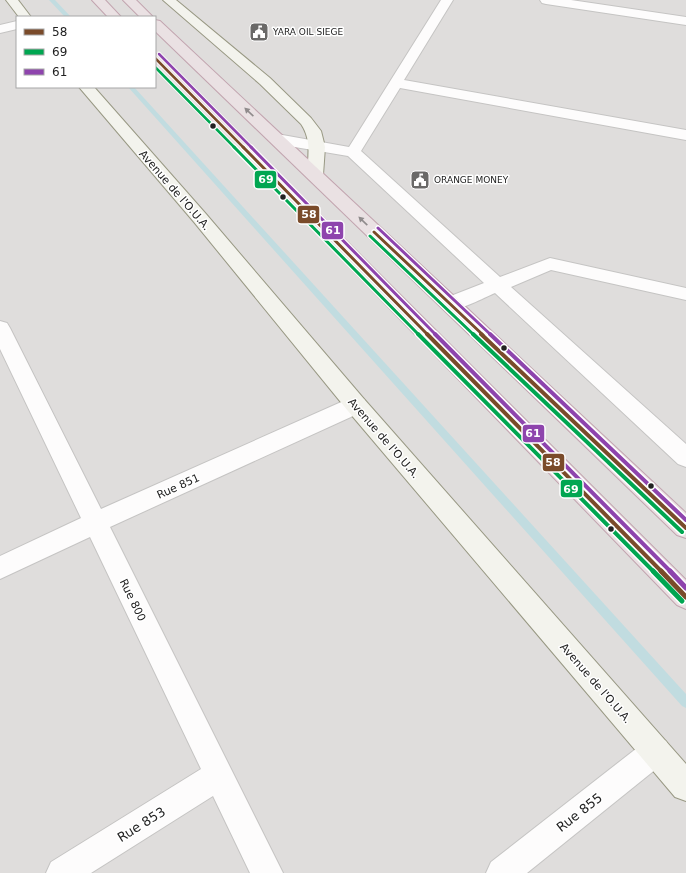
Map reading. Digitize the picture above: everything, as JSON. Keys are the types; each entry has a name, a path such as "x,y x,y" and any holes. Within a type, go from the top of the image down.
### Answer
{"highway":[{"path":"98,0 114,16"},
{"path":"129,0 146,16"},
{"path":"156,25 686,528"},
{"path":"156,59 686,597"}],"street":[{"path":"12,0 24,16"},
{"path":"169,0 265,81 306,121 313,131 317,147 315,175"},
{"path":"353,152 447,0"},
{"path":"546,0 686,21"},
{"path":"0,29 16,25"},
{"path":"395,83 686,135"},
{"name":"Avenue de l'O.U.A.","path":"87,88 200,218 356,405 686,786"},
{"path":"277,139 353,152 686,458"},
{"path":"450,304 550,264 686,294"},
{"name":"Rue 800","path":"0,328 267,873"},
{"name":"Rue 851","path":"0,568 95,523 356,405"},
{"name":"Rue 855","path":"502,873 656,751"},
{"name":"Rue 853","path":"62,873 219,775"}],"shaded area":[{"path":"0,0 686,0 686,873 0,873"}],"waterway":[{"path":"52,0 67,16"},
{"path":"132,88 686,702"}],"transit line":[{"name":"61","path":"159,54 686,588"},
{"name":"58","path":"156,59 686,597"},
{"name":"69","path":"156,68 682,601"},
{"name":"61","path":"378,228 686,520"},
{"name":"58","path":"374,232 686,528"},
{"name":"69","path":"370,236 682,532"}],"place":[{"name":"YARA OIL SIEGE","path":"259,32"},
{"name":"ORANGE MONEY","path":"420,180"}]}
